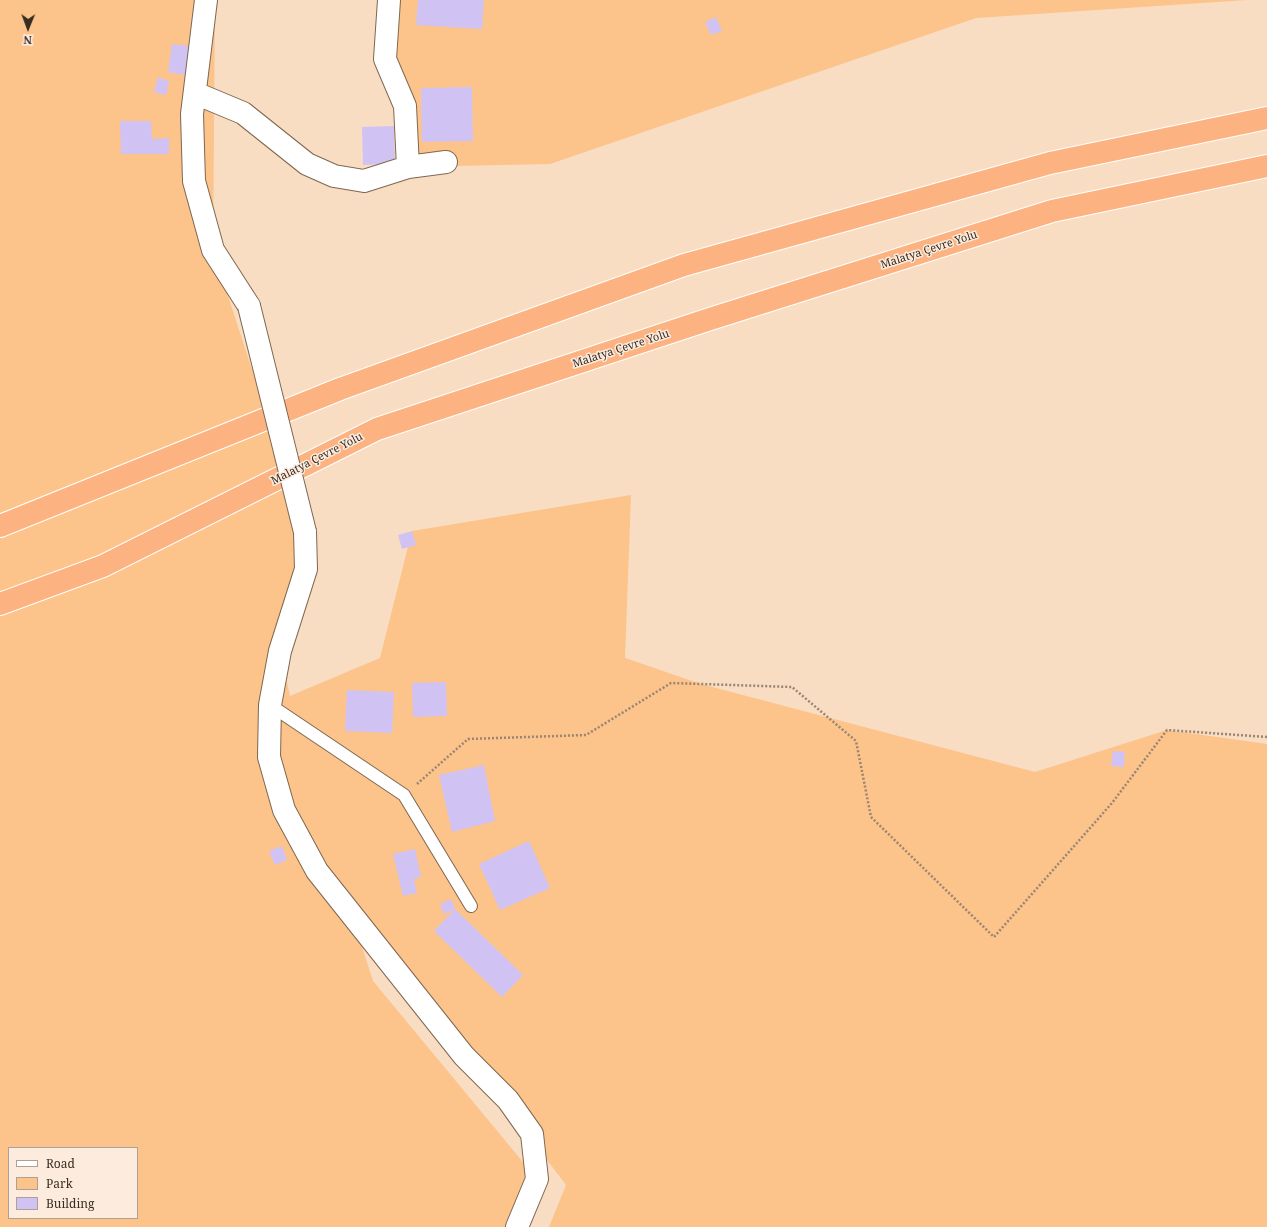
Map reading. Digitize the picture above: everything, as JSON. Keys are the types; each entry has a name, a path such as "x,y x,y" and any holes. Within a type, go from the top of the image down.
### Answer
{"highway":[{"path":"0,526 340,389 684,265 1050,163 1267,118"},
{"name":"Malatya Çevre Yolu","path":"0,604 103,566 377,429 710,319 1052,211 1267,166"}],"street":[{"path":"206,0 192,114 194,181 213,250 249,306 305,532 306,569 280,651 270,705 269,757 284,810 317,871 464,1056 508,1100 532,1134 537,1179 516,1227"},
{"path":"389,0 385,60 404,106 408,167"},
{"path":"195,93 243,113 307,164 334,176 364,181 408,167 446,162"}],"lane":[{"path":"270,705 404,795 471,906"}],"path":[{"path":"404,795 468,740 586,735 671,683 792,687 856,741 871,817 994,937 1112,804 1167,730 1267,737"}],"green space":[{"path":"0,0 215,0 213,250 305,532 280,651 290,696 380,658 412,531 631,495 625,658 701,684 1035,772 1167,730 1267,744 1267,1227 549,1227 566,1185 344,891 373,981 537,1179 515,1227 0,1227"},
{"path":"389,0 1247,0 976,18 550,164 408,167"}],"building":[{"path":"418,0 484,0 482,29 416,25"},
{"path":"716,17 722,31 711,35 705,22"},
{"path":"172,44 189,46 185,75 168,72"},
{"path":"158,77 169,81 166,95 154,92"},
{"path":"472,87 473,141 422,142 421,88"},
{"path":"120,121 151,121 152,139 169,138 169,154 121,154"},
{"path":"394,126 395,164 363,165 362,127"},
{"path":"412,531 416,545 402,549 398,535"},
{"path":"446,682 447,716 413,717 412,683"},
{"path":"347,690 394,692 392,733 345,731"},
{"path":"1113,751 1125,752 1124,767 1111,766"},
{"path":"484,765 495,821 452,832 439,775"},
{"path":"529,841 550,888 500,910 479,864"},
{"path":"282,846 287,860 275,865 269,851"},
{"path":"415,849 421,877 414,879 417,893 403,896 393,854"},
{"path":"451,899 455,909 523,975 502,997 434,931 454,910 444,914 440,904"}]}
